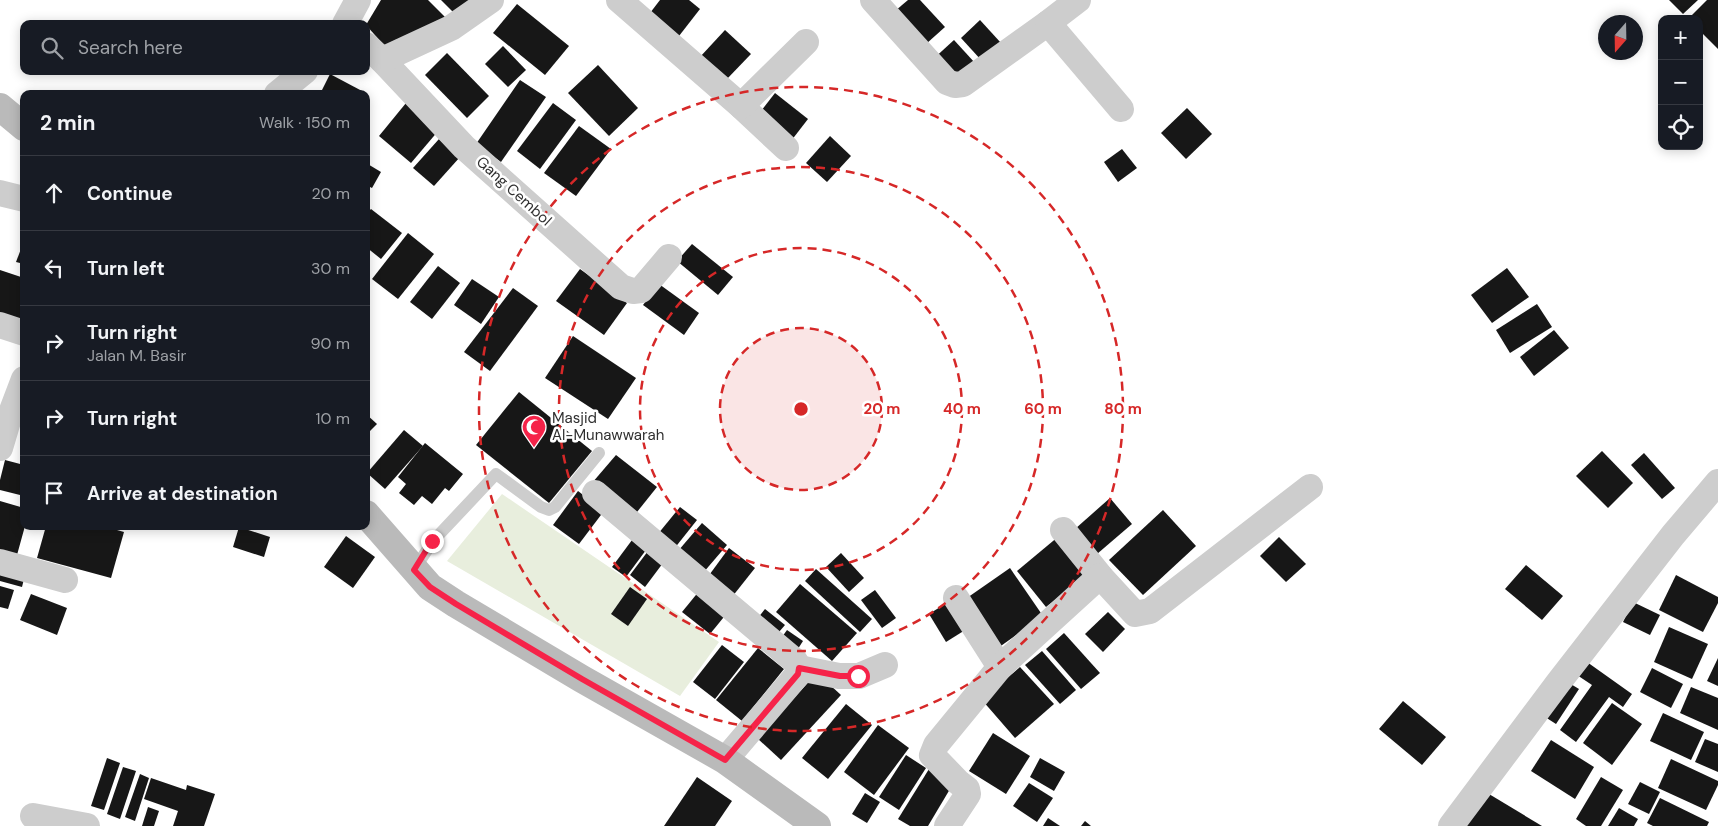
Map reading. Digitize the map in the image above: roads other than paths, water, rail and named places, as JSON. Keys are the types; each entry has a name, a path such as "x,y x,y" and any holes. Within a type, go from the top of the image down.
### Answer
{"main road":[{"path":"0,107 20,124"},
{"path":"370,519 430,587 582,679 725,760 817,826"}],"street":[{"path":"347,20 358,0"},
{"path":"374,53 451,28 491,0"},
{"path":"619,0 741,106 786,148"},
{"path":"873,0 948,82 956,85 963,84 1078,0"},
{"path":"1048,23 1121,109"},
{"path":"741,106 806,42"},
{"name":"Gang Cembol","path":"374,53 464,147 621,287 634,291 641,290 669,257"},
{"path":"282,90 300,75"},
{"path":"0,193 20,198"},
{"path":"0,325 20,332"},
{"path":"0,448 20,390"},
{"path":"1451,826 1582,652 1673,535 1718,482"},
{"path":"1064,530 1100,576 1135,614 1150,610 1310,487"},
{"path":"595,494 795,661 799,668 798,674 725,760"},
{"path":"0,562 65,580"},
{"path":"948,826 968,794 967,788 958,782 932,755 936,745 1000,667 1100,576"},
{"path":"956,598 1000,667"},
{"path":"799,668 840,676 858,676 885,665"},
{"path":"33,816 86,826"}],"lane":[{"path":"414,570 432,541 496,474 541,507 549,510 555,507 599,452"}],"place":[{"name":"Masjid Al-Munawwarah","path":"534,448"}]}
